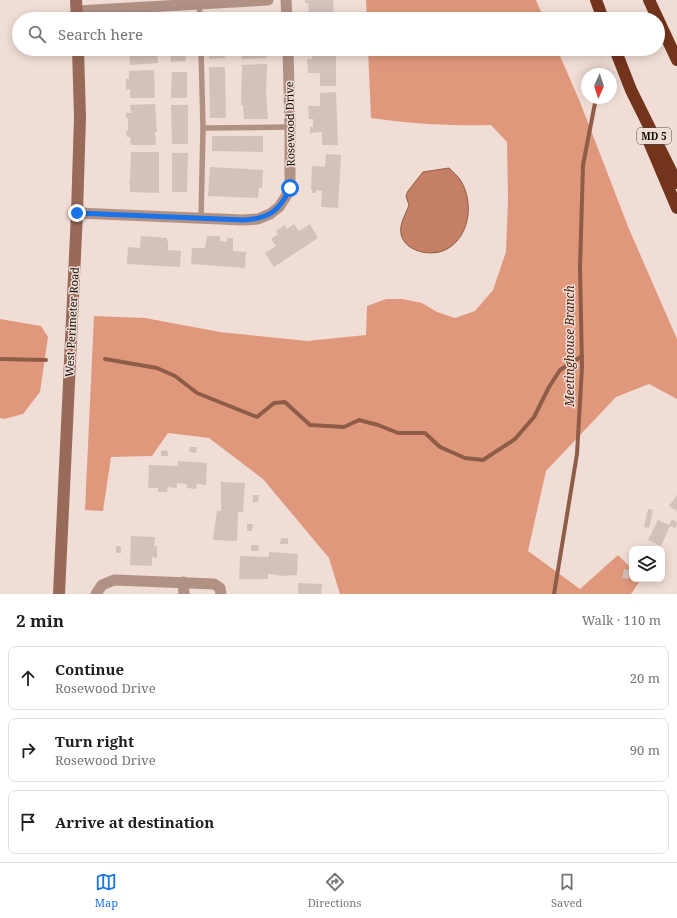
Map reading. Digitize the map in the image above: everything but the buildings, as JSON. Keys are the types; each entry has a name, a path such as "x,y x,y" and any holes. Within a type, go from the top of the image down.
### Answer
{"highway":[{"path":"596,0 600,12"},
{"path":"649,0 655,12"},
{"path":"665,34 677,59"},
{"name":"MD 5","path":"618,56 631,90 677,183"},
{"path":"631,90 634,107 677,208"}],"street":[{"path":"77,10 199,2 268,0"},
{"path":"286,0 287,12"},
{"name":"West Perimeter Road","path":"59,594 77,213 80,117 78,56"},
{"name":"Rosewood Drive","path":"77,213 243,220 258,220 270,214 279,207 290,188 288,56"},
{"path":"96,594 102,585 114,580 214,584 220,588 221,594"},
{"path":"183,582 184,594"}],"lane":[{"path":"199,2 200,12"},
{"path":"200,56 203,128 201,219"},
{"path":"203,128 290,127"}],"shaded area":[{"path":"366,0 536,0 541,12 367,12"},
{"path":"368,56 560,56 580,102 629,229 677,339 677,399 649,384 616,397 546,471 528,551 580,589 618,555 629,566 629,582 639,582 631,594 340,594 329,558 263,479 209,438 168,433 152,456 111,457 103,511 85,510 94,316 145,318 220,332 307,341 366,335 367,306 386,299 402,299 422,303 437,312 455,318 475,311 493,290 506,252 508,200 507,142 491,125 402,122 371,118"},
{"path":"449,168 460,179 468,199 468,218 465,228 455,243 447,249 435,253 421,252 408,245 401,234 402,223 409,205 406,196 408,191 423,172"},
{"path":"0,319 41,326 48,337 40,392 23,414 4,419 0,418"}],"waterway":[{"name":"Meetinghouse Branch","path":"554,594 577,454 582,367 580,268 583,165 595,104"},
{"path":"105,359 157,368 175,376 197,393 257,417 274,403 285,402 310,425 344,427 359,420 378,425 398,433 425,433 440,447 465,458 483,460 515,439 534,417 549,387 560,370 582,356"},
{"path":"0,359 46,360"}],"route":[{"path":"77,213 201,219 258,220 270,214 279,207 290,188"}]}
